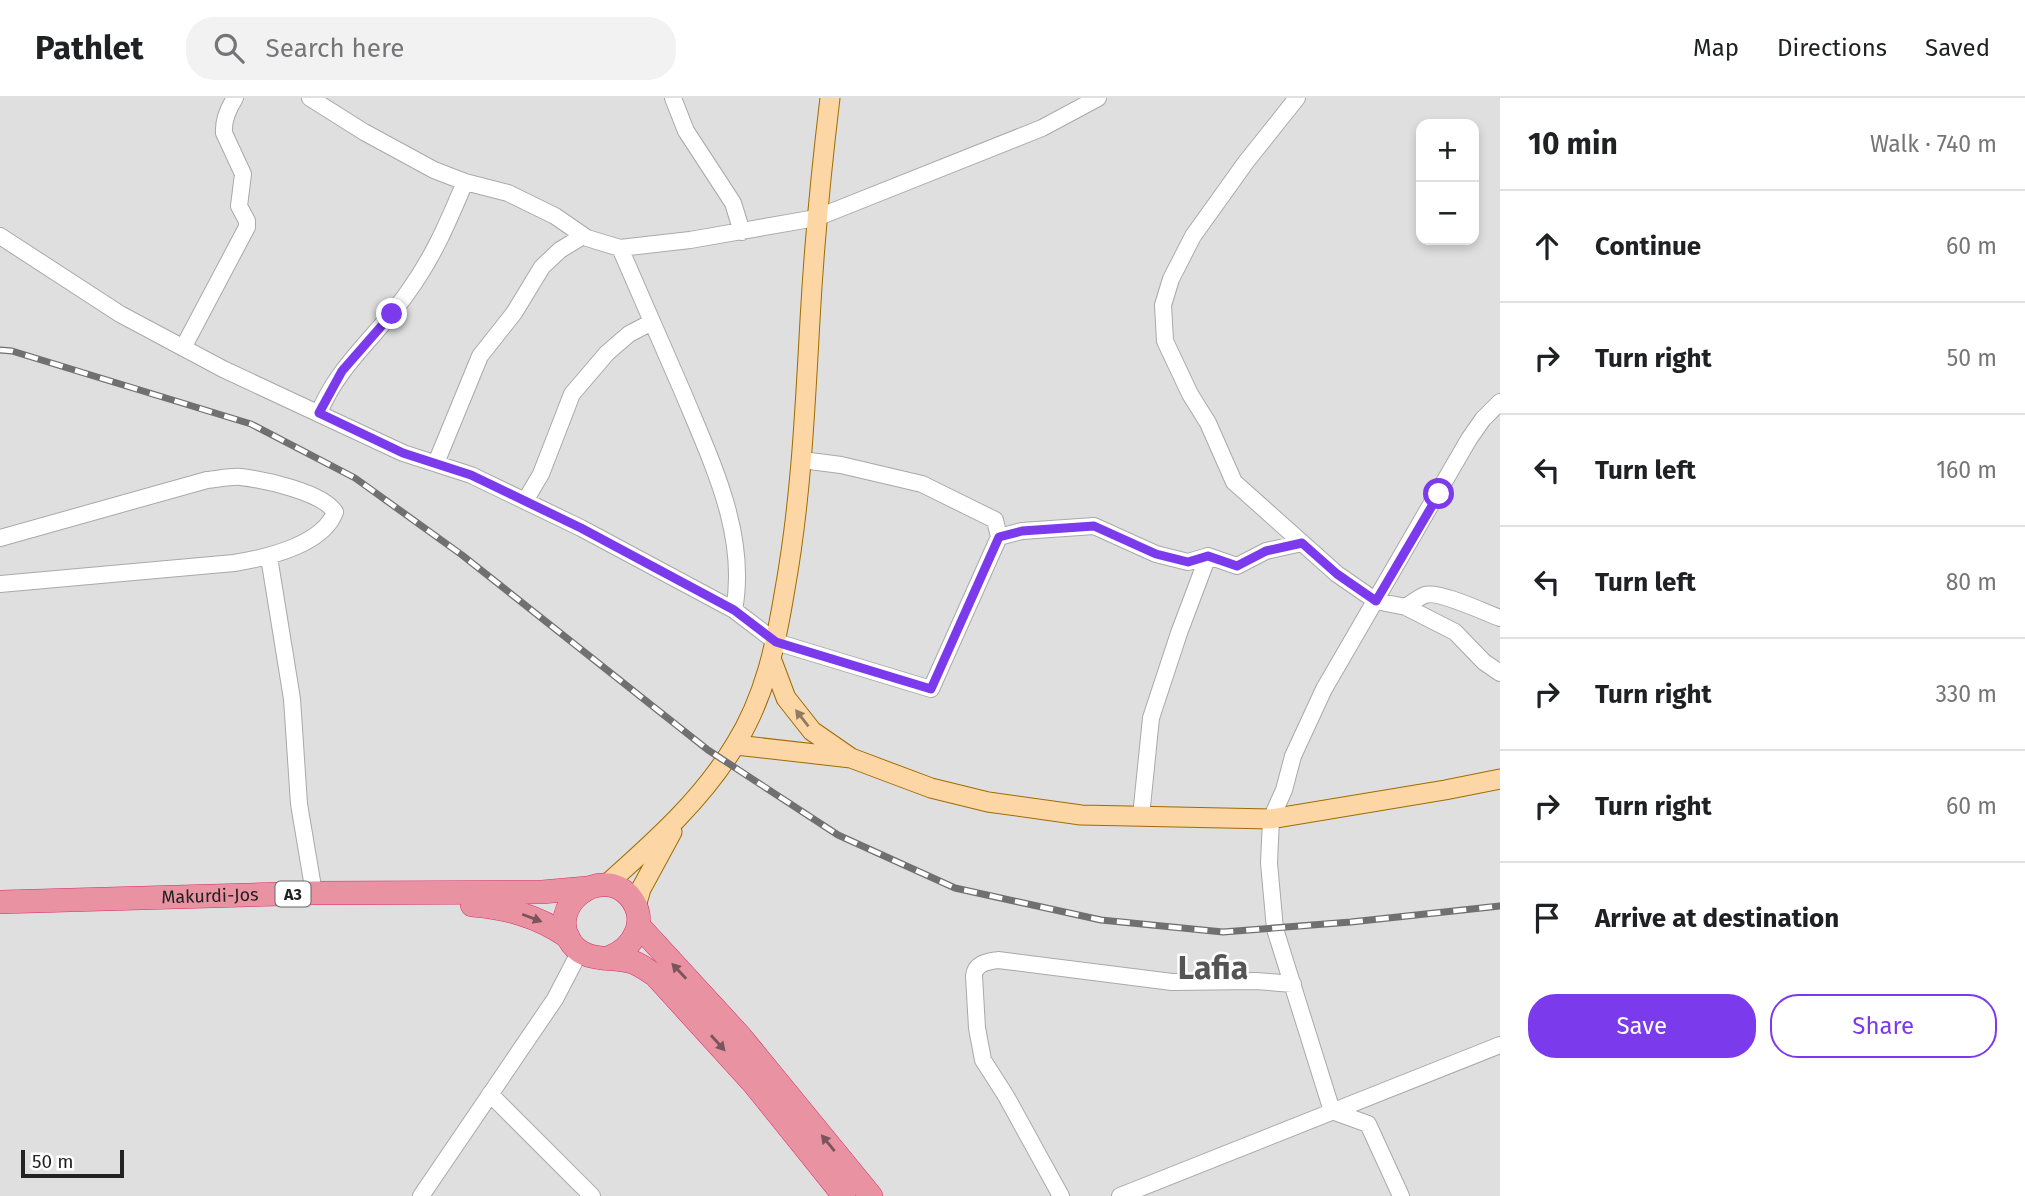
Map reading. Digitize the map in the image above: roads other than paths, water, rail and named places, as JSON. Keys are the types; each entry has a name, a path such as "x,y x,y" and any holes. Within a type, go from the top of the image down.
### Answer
{"highway":[{"name":"Makurdi-Jos","path":"0,902 314,893 542,892 596,886"},
{"path":"574,944 565,925 570,903 577,894 596,886 624,891 637,916 871,1196"},
{"name":"Makurdi-Jos","path":"0,917 461,904 502,908 530,916 552,926 574,944"},
{"path":"610,957 629,946 636,937 637,916"},
{"name":"A3","path":"574,944 589,956 610,957 635,963 655,975 754,1084 844,1196"}],"main road":[{"path":"637,916 649,873 680,816 736,745 763,687 774,652 795,534 816,218 830,98"},
{"path":"774,652 786,698 812,731 852,758 931,788 988,802 1081,816 1271,819 1500,779"},
{"path":"736,745 852,758"},
{"path":"596,886 680,816"}],"street":[{"path":"183,348 247,227 247,221 239,206 243,174 224,133 224,120 235,98"},
{"path":"310,98 409,158 465,182 508,193 555,216 583,236 612,248 742,232 816,218 1042,128 1098,98"},
{"path":"673,98 686,131 733,203 742,232"},
{"path":"1297,98 1246,162 1193,236 1171,279 1163,305 1165,341 1190,394 1208,422 1234,482 1337,574 1376,601 1406,607 1455,632 1484,662 1500,673"},
{"path":"319,413 342,371 392,314 435,253 465,182"},
{"path":"0,236 109,307 223,369 403,453 471,475 695,587 734,610 774,652 931,689 999,537 995,520 922,484 802,460"},
{"path":"436,463 480,355 514,313 542,267 560,250 583,236"},
{"path":"620,248 724,497 737,559 739,586 734,610"},
{"path":"525,501 541,474 572,394 607,353 629,334 652,322"},
{"path":"1332,1111 1275,929 1269,863 1271,819 1284,790 1293,756 1324,689 1469,439 1483,419 1500,402"},
{"path":"0,538 208,480 239,477 305,493 335,510 334,517 320,533 269,557 234,563 0,584"},
{"path":"999,537 1022,531 1094,526 1156,554 1188,562 1208,556 1237,566 1266,551 1302,543"},
{"path":"1141,816 1151,718 1160,686 1208,556"},
{"path":"269,557 292,699 299,804 314,893"},
{"path":"1406,607 1426,594 1432,594 1464,603 1500,618"},
{"path":"421,1196 555,999 574,944"},
{"path":"1061,1196 983,1060 976,1028 975,970 979,965 998,960 1172,982 1256,981 1293,985"},
{"path":"1119,1196 1500,1045"},
{"path":"490,1094 592,1196"},
{"path":"1332,1111 1368,1124 1401,1196"}],"railway":[{"path":"0,350 12,351 251,424 355,478 462,555 708,750 838,835 955,888 1101,920 1223,932 1500,906"}],"district":[{"name":"Lafia","path":"1213,968"}]}
